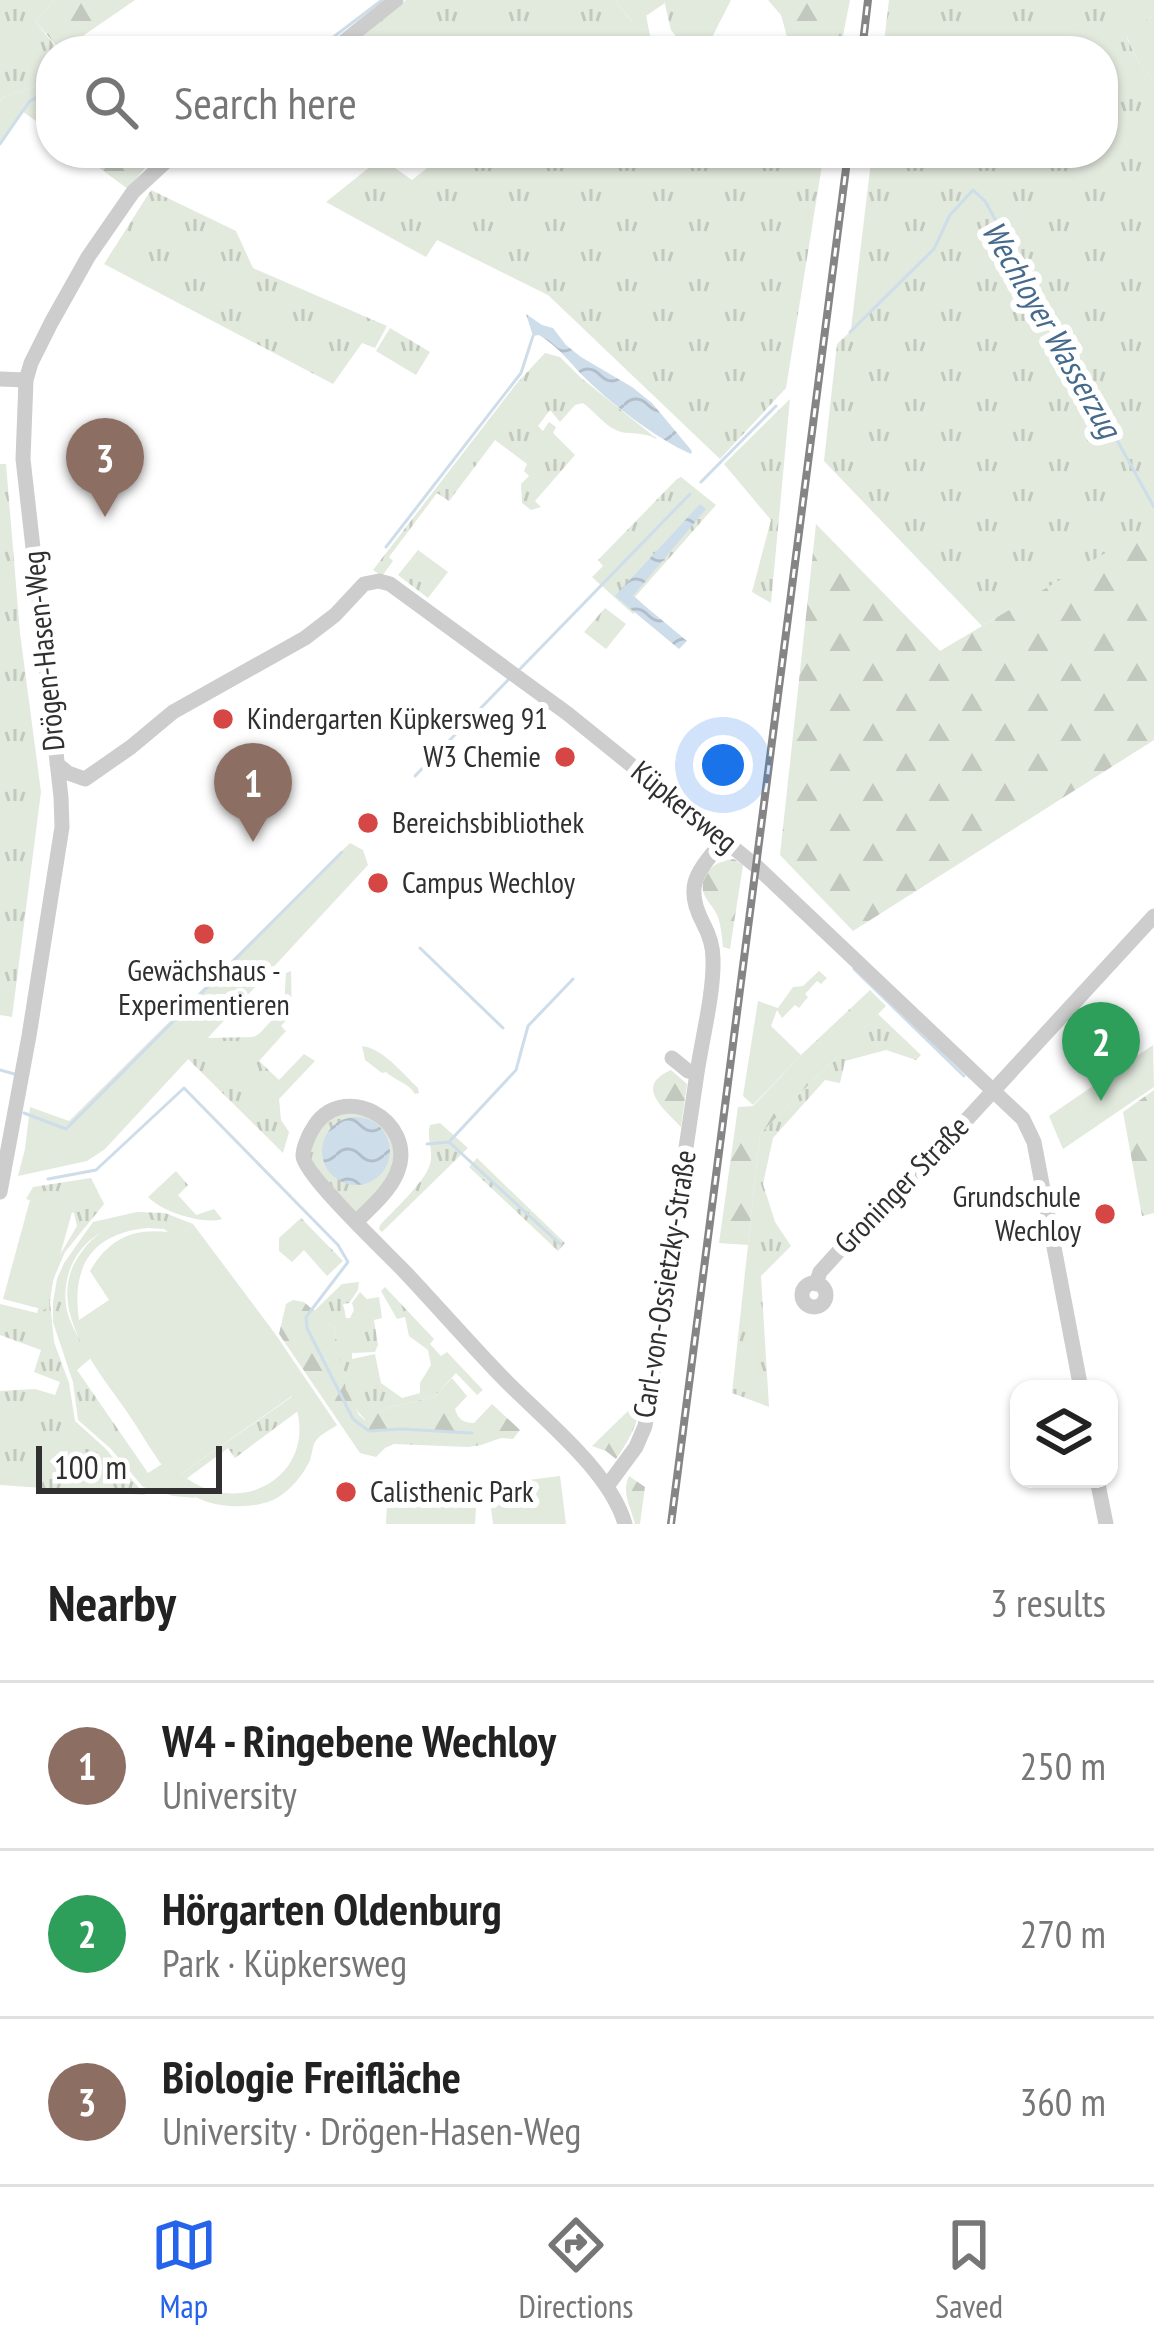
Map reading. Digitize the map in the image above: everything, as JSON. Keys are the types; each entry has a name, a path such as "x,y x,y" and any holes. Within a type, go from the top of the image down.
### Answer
{"street":[{"path":"351,36 396,0"},
{"name":"Drögen-Hasen-Weg","path":"0,1192 58,856 61,797 23,459 26,380 51,322 88,257 133,192 159,168"},
{"path":"0,379 26,380"},
{"name":"Küpkersweg","path":"61,797 173,712 304,638 364,584 379,580 390,584 501,662 724,839 1023,1119 1034,1142 1079,1380"},
{"path":"57,764 85,779"},
{"name":"Carl-von-Ossietzky-Straße","path":"608,1484 636,1448 645,1426 714,966 709,934 692,902 692,890 697,874 724,839"},
{"name":"Groninger Straße","path":"816,1284 820,1272 888,1197 912,1179 1154,916"},
{"path":"673,1058 697,1073"},
{"path":"356,1222 390,1185 399,1170 400,1150 396,1132 385,1117 356,1106 331,1111 318,1121 303,1155 308,1167 356,1222 608,1484 625,1524"},
{"path":"1099,1488 1106,1524"}],"green space":[{"path":"0,0 54,0 35,21 47,36 36,36 36,86 0,102"},
{"path":"54,0 135,0 83,36 48,36 35,21"},
{"path":"406,0 615,0 633,23 646,15 650,36 362,36"},
{"path":"615,0 664,0 665,3 634,24"},
{"path":"664,0 731,0 713,36 676,36"},
{"path":"768,0 850,0 843,36 787,36 781,15"},
{"path":"889,0 1154,0 1154,14 1127,38 1154,81 1154,526 982,626 824,461 837,344 885,299 851,329 870,168 1118,168 1118,36 885,36"},
{"path":"1154,14 1154,81 1127,37"},
{"path":"36,86 36,121 22,111 0,142 0,102"},
{"path":"99,168 145,168 128,189"},
{"path":"368,168 395,168 412,180 427,168 822,168 786,388 720,459 548,295 437,240 426,257 326,202"},
{"path":"151,190 236,231 253,268 387,326 375,348 362,343 333,384 104,264"},
{"path":"390,328 430,352 416,375 376,351"},
{"path":"545,353 560,357 657,439 616,430 583,403 560,422 550,410 538,426 543,431 549,422 556,427 553,433 575,455 535,501 541,507 531,510 522,503 527,464 495,440 449,501 437,493 389,557 393,561 382,576 373,570 517,383"},
{"path":"790,399 771,603 752,592 771,520 724,464"},
{"path":"0,464 6,464 20,633 41,792 12,1017 0,1015"},
{"path":"681,477 716,505 635,597 642,603 633,614 592,577 603,566 598,560"},
{"path":"816,524 940,651 1154,524 1154,740 853,931 780,855"},
{"path":"418,550 448,572 428,598 398,575"},
{"path":"605,608 626,624 606,649 584,632"},
{"path":"350,843 363,850 368,865 105,1149 87,1161 18,1176 30,1107 69,1121"},
{"path":"734,859 743,865 730,949 723,947 718,917 703,884 711,868"},
{"path":"291,971 292,1014 281,1026 286,1031 259,1061 279,1080 304,1054 315,1061 279,1099 281,1120 289,1132 283,1153 187,1058 207,1038 259,1034 284,1007 286,973"},
{"path":"819,971 827,978 821,984 817,981 799,1008 795,1005 782,1018 777,1010 771,1026 801,1055 753,1105 743,1096 758,1001 778,1008 793,987 803,986"},
{"path":"870,990 886,1006 760,1134 748,1245 719,1243 738,1107 753,1106"},
{"path":"878,1014 921,1055 916,1060 886,1050 845,1061 840,1083 825,1080 773,1138 763,1184 775,1222 791,1246 761,1276 769,1407 732,1393 760,1134"},
{"path":"1153,1045 1154,1087 1063,1149 1049,1116"},
{"path":"362,1046 385,1057 419,1093 365,1060"},
{"path":"671,1070 687,1084 681,1127 653,1090 660,1076"},
{"path":"1154,1090 1154,1213 1142,1216 1123,1112"},
{"path":"331,1111 385,1117 399,1170 356,1222 307,1167 310,1134"},
{"path":"440,1123 468,1148 382,1232 380,1225 427,1171 430,1125"},
{"path":"477,1158 565,1243 558,1251 469,1167"},
{"path":"176,1171 188,1185 178,1195 196,1215 214,1209 222,1219 184,1216 148,1197"},
{"path":"91,1178 104,1204 65,1252 53,1280 54,1342 69,1383 75,1421 145,1495 0,1485 0,1391 35,1389 55,1395 60,1382 34,1372 41,1350 0,1335 0,1304 37,1313 51,1270 77,1226 74,1213 26,1199 33,1187"},
{"path":"30,1200 72,1212 45,1310 3,1299"},
{"path":"137,1212 165,1213 193,1224 184,1230 140,1221 101,1233 85,1245 66,1282 68,1313 91,1358 77,1370 148,1473 162,1464 196,1498 143,1487 78,1420 73,1382 53,1322 57,1279 93,1222"},
{"path":"301,1218 343,1261 327,1276 304,1250 292,1262 279,1251 279,1238"},
{"path":"147,1219 184,1230 193,1224 337,1425 317,1439 299,1478 273,1500 246,1506 217,1504 178,1484 78,1336 67,1293 71,1271 83,1250 111,1227","holes":["148,1228 168,1232 133,1234 97,1260 90,1271 109,1300 79,1320 79,1284 90,1256 112,1237","292,1396 299,1423 297,1447 272,1482 252,1491 229,1493 205,1488 181,1474"]},
{"path":"359,1282 349,1303 343,1304 346,1318 360,1292 367,1299 379,1297 382,1318 374,1320 375,1352 352,1353 352,1359 375,1354 381,1383 402,1398 420,1393 420,1383 431,1365 428,1350 409,1336 405,1317 397,1319 381,1291 385,1287 434,1339 430,1344 441,1356 447,1352 483,1390 477,1395 456,1373 434,1397 388,1408 366,1420 346,1389 334,1328 314,1311 342,1284"},
{"path":"304,1302 334,1328 346,1389 365,1420 388,1408 434,1397 452,1378 467,1396 455,1409 461,1420 474,1423 492,1404 520,1430 513,1439 468,1447 394,1444 376,1457 360,1453 279,1334 286,1304"},
{"path":"293,1396 298,1411 235,1458 228,1448 186,1479 181,1474"},
{"path":"632,1403 641,1406 639,1414 616,1459 592,1446 630,1409"},
{"path":"560,1476 566,1524 493,1524 488,1485"},
{"path":"629,1476 645,1487 640,1524 635,1524 628,1500"},
{"path":"413,1482 468,1485 467,1507 476,1508 475,1524 386,1524 387,1503 412,1504"}],"water":[{"path":"526,314 553,328 581,357 652,403 691,454 634,419 551,344 533,336"},
{"path":"700,504 706,509 633,596 687,641 679,649 615,596"},
{"path":"356,1117 380,1127 390,1151 380,1175 356,1185 332,1175 322,1151 332,1127"}],"waterway":[{"path":"335,36 382,0"},
{"path":"0,144 36,98"},
{"name":"Wechloyer Wasserzug","path":"850,332 934,249 950,215 973,190 985,201 1154,507"},
{"path":"386,547 521,373 533,336"},
{"name":"Wechloyer Wasserzug","path":"701,482 776,406"},
{"name":"Wechloyer Wasserzug","path":"520,669 690,494"},
{"name":"Wechloyer Wasserzug","path":"415,776 508,680"},
{"name":"Wechloyer Wasserzug","path":"24,1113 66,1129 342,852"},
{"path":"420,948 503,1028"},
{"path":"854,969 964,1076"},
{"path":"449,1142 516,1070 528,1026 573,979"},
{"name":"Wechloyer Wasserzug","path":"0,1070 18,1075"},
{"path":"48,1179 96,1170 184,1088 338,1245 348,1262 306,1317 307,1328 353,1419 369,1431 472,1433"},
{"path":"427,1144 449,1142 560,1244"}],"railway":[{"path":"864,36 868,0"},
{"path":"671,1524 846,168"}],"place":[{"name":"Biologie Freifläche","path":"105,517"},
{"name":"Kindergarten Küpkersweg 91","path":"223,719"},
{"name":"W3 Chemie","path":"565,757"},
{"name":"Bereichsbibliothek","path":"368,823"},
{"name":"W4 - Ringebene Wechloy","path":"253,842"},
{"name":"Campus Wechloy","path":"378,883"},
{"name":"Gewächshaus - Experimentieren","path":"204,934"},
{"name":"Hörgarten Oldenburg","path":"1101,1101"},
{"name":"Grundschule Wechloy","path":"1105,1214"},
{"name":"Calisthenic Park","path":"346,1492"}]}
